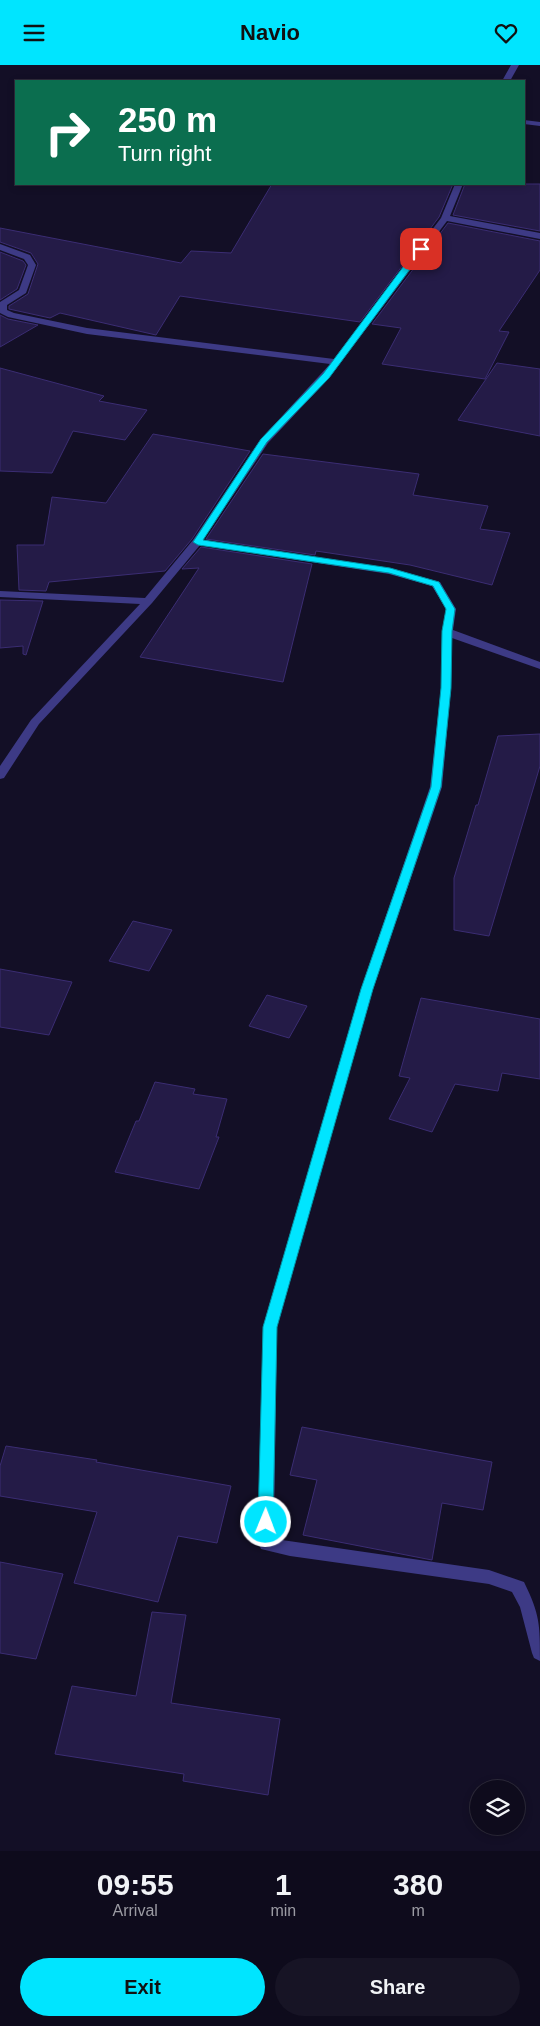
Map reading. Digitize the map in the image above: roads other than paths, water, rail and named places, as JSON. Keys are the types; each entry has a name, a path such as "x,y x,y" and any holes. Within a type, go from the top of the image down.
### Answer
{"street":[{"path":"507,80 515,65"},
{"path":"525,122 540,124"},
{"path":"0,775 35,722 148,601 198,542 264,441 326,376 445,218 459,185"},
{"path":"445,218 540,236"},
{"path":"0,247 27,257 32,265 22,291 3,304 3,311 11,315 87,331 336,362"},
{"path":"198,542 390,571 436,584 451,609 447,631 446,688 436,787 367,989 270,1327 267,1544 290,1549 489,1577 518,1587 528,1606 540,1653"},
{"path":"0,594 148,601"},
{"path":"447,631 540,666"}]}
